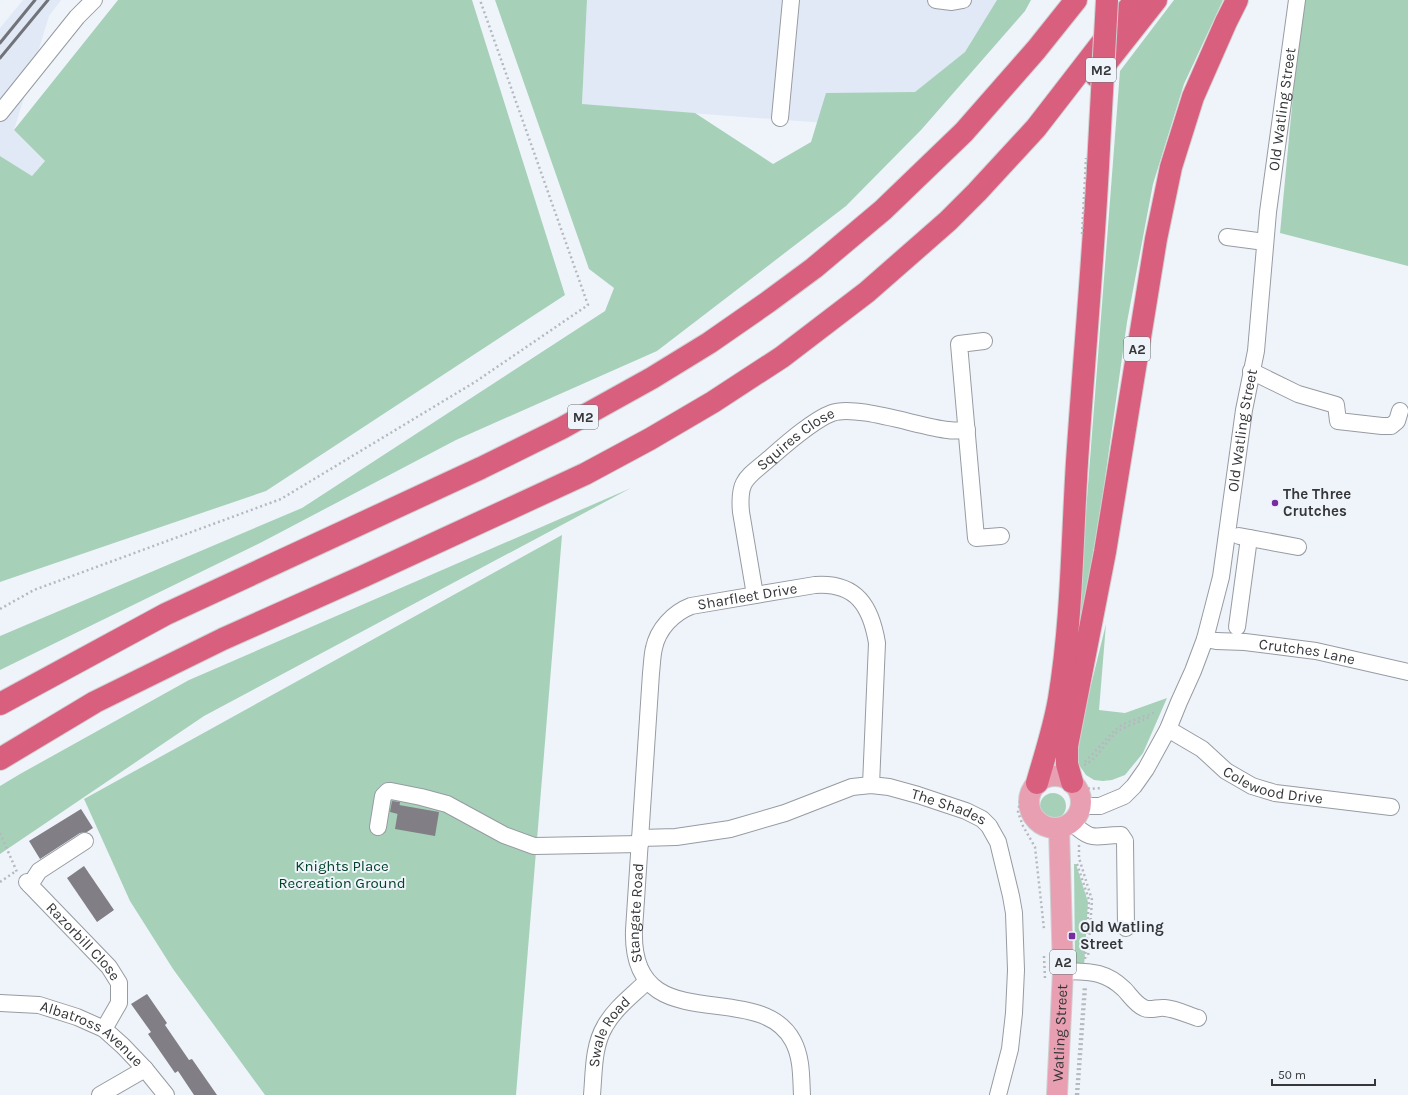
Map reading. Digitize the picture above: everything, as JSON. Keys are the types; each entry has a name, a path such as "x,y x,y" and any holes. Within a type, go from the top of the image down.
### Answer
{"highway":[{"name":"M2","path":"0,704 166,614 481,468 562,428 652,378 709,343 814,268 883,210 964,132 1036,50 1076,0"},
{"path":"1030,785 1054,722 1064,662 1085,347 1094,246 1107,0"},
{"name":"M2","path":"0,759 95,702 148,675 223,639 378,570 585,474 650,439 713,402 782,357 867,292 948,221 977,192 1036,128 1135,0"},
{"name":"M2","path":"1036,128 1070,108 1156,0"},
{"name":"A2","path":"1078,770 1067,764 1067,746 1105,552 1157,232 1171,167 1193,97 1237,0"}],"main road":[{"path":"1078,770 1077,787 1080,794 1081,806 1079,814 1065,826 1050,828 1036,820 1029,806 1029,798 1032,790 1030,785 1050,776 1066,778 1078,770"},
{"name":"Watling Street","path":"1057,1095 1063,971 1065,826"}],"street":[{"path":"0,113 77,17 94,0"},
{"path":"780,118 791,0"},
{"path":"936,0 952,2 962,0"},
{"name":"Old Watling Street","path":"1081,806 1100,806 1126,795 1146,769 1168,729 1205,639 1221,577 1244,410 1256,351 1269,204 1296,0"},
{"path":"1227,237 1265,242"},
{"path":"984,341 960,344 976,538 1001,536"},
{"path":"1252,371 1298,394 1336,405 1338,421 1391,426 1397,421 1400,411"},
{"name":"Squires Close","path":"755,595 741,512 741,488 747,478 792,440 823,417 836,411 844,410 948,430 967,430"},
{"path":"1227,534 1298,547"},
{"path":"1237,627 1249,538"},
{"name":"Sharfleet Drive","path":"640,841 654,648 658,635 667,623 685,608 697,605 815,585 826,585 840,588 860,599 867,608 874,625 877,643 871,784"},
{"name":"Crutches Lane","path":"1205,639 1245,642 1316,651 1408,672"},
{"name":"Colewood Drive","path":"1168,729 1202,748 1226,771 1252,786 1292,796 1391,807"},
{"name":"The Shades","path":"378,827 383,796 388,791 421,797 447,804 504,835 534,846 640,841 730,829 785,813 852,787 871,784 918,795 974,814 989,826 998,842 1014,907 1016,970 1012,1033 998,1095"},
{"path":"1065,826 1088,836 1097,837 1121,835 1125,841 1126,928"},
{"path":"29,884 39,871 85,841"},
{"name":"Stangate Road","path":"640,841 634,946 638,965 647,981 657,990 673,998 755,1013 767,1016 779,1024 793,1040 798,1052 801,1065 802,1095"},
{"name":"Razorbill Close","path":"29,884 110,967 119,983 119,1002 104,1029"},
{"path":"1063,971 1105,975 1113,979 1136,1003 1143,1008 1165,1008 1198,1018"},
{"name":"Swale Road","path":"592,1095 596,1051 602,1032 612,1017 647,981"},
{"name":"Albatross Avenue","path":"0,1003 39,1005 77,1017 104,1029 145,1068 166,1095"},
{"path":"100,1095 145,1068"}],"path":[{"path":"0,610 34,590 281,499 475,382 588,305 480,0"},
{"path":"1078,770 1114,731 1123,724 1156,712"},
{"path":"1030,785 1018,812 1023,826 1035,847 1044,936"},
{"path":"1093,788 1098,789"},
{"path":"0,833 16,871 29,884"},
{"path":"0,882 16,871"},
{"path":"1044,950 1044,981"}],"shaded area":[{"path":"23,0 61,0 49,16 14,130 45,161 32,176 0,156 0,28"},
{"path":"587,0 1028,0 1025,11 921,130 582,105"}],"green space":[{"path":"118,0 472,0 565,295 266,491 0,582 0,156 32,176 45,161 14,130"},
{"path":"495,0 587,0 582,104 695,113 773,164 811,142 826,93 915,92 965,52 997,0 1031,0 1025,11 921,130 846,206 657,351 456,440 262,542 0,670 0,636 302,508 605,311 614,288 589,269"},
{"path":"1174,0 1223,0 1184,84 1153,184 1127,322 1103,493 1074,667 1120,71"},
{"path":"1302,0 1408,0 1408,266 1280,233"},
{"path":"631,488 204,716 0,854 0,786 20,774 189,680"},
{"name":"Knights Place Recreation Ground","path":"562,535 516,1095 265,1095 173,969 130,901 84,799"},
{"path":"1106,624 1099,710 1125,713 1167,698 1143,753 1125,775 1112,780 1103,781 1094,780 1086,775 1079,765 1077,742"},
{"path":"1053,793 1062,797 1066,806 1062,815 1053,819 1044,815 1040,806 1044,797"},
{"path":"1074,864 1076,864 1088,902 1084,967 1075,964"}],"building":[{"path":"392,801 400,802 398,814 390,812"},
{"path":"399,805 439,812 435,836 395,829"},
{"path":"81,809 93,828 87,832 80,833 40,859 29,841"},
{"path":"84,866 114,910 97,922 67,878"},
{"path":"147,994 167,1023 165,1025 189,1060 192,1059 217,1095 194,1095 178,1071 175,1073 148,1034 151,1032 131,1004"}],"railway":[{"path":"0,43 35,0"},
{"path":"0,58 48,0"}],"place":[{"name":"The Three Crutches","path":"1275,503"},
{"name":"Old Watling Street","path":"1072,936"}]}
